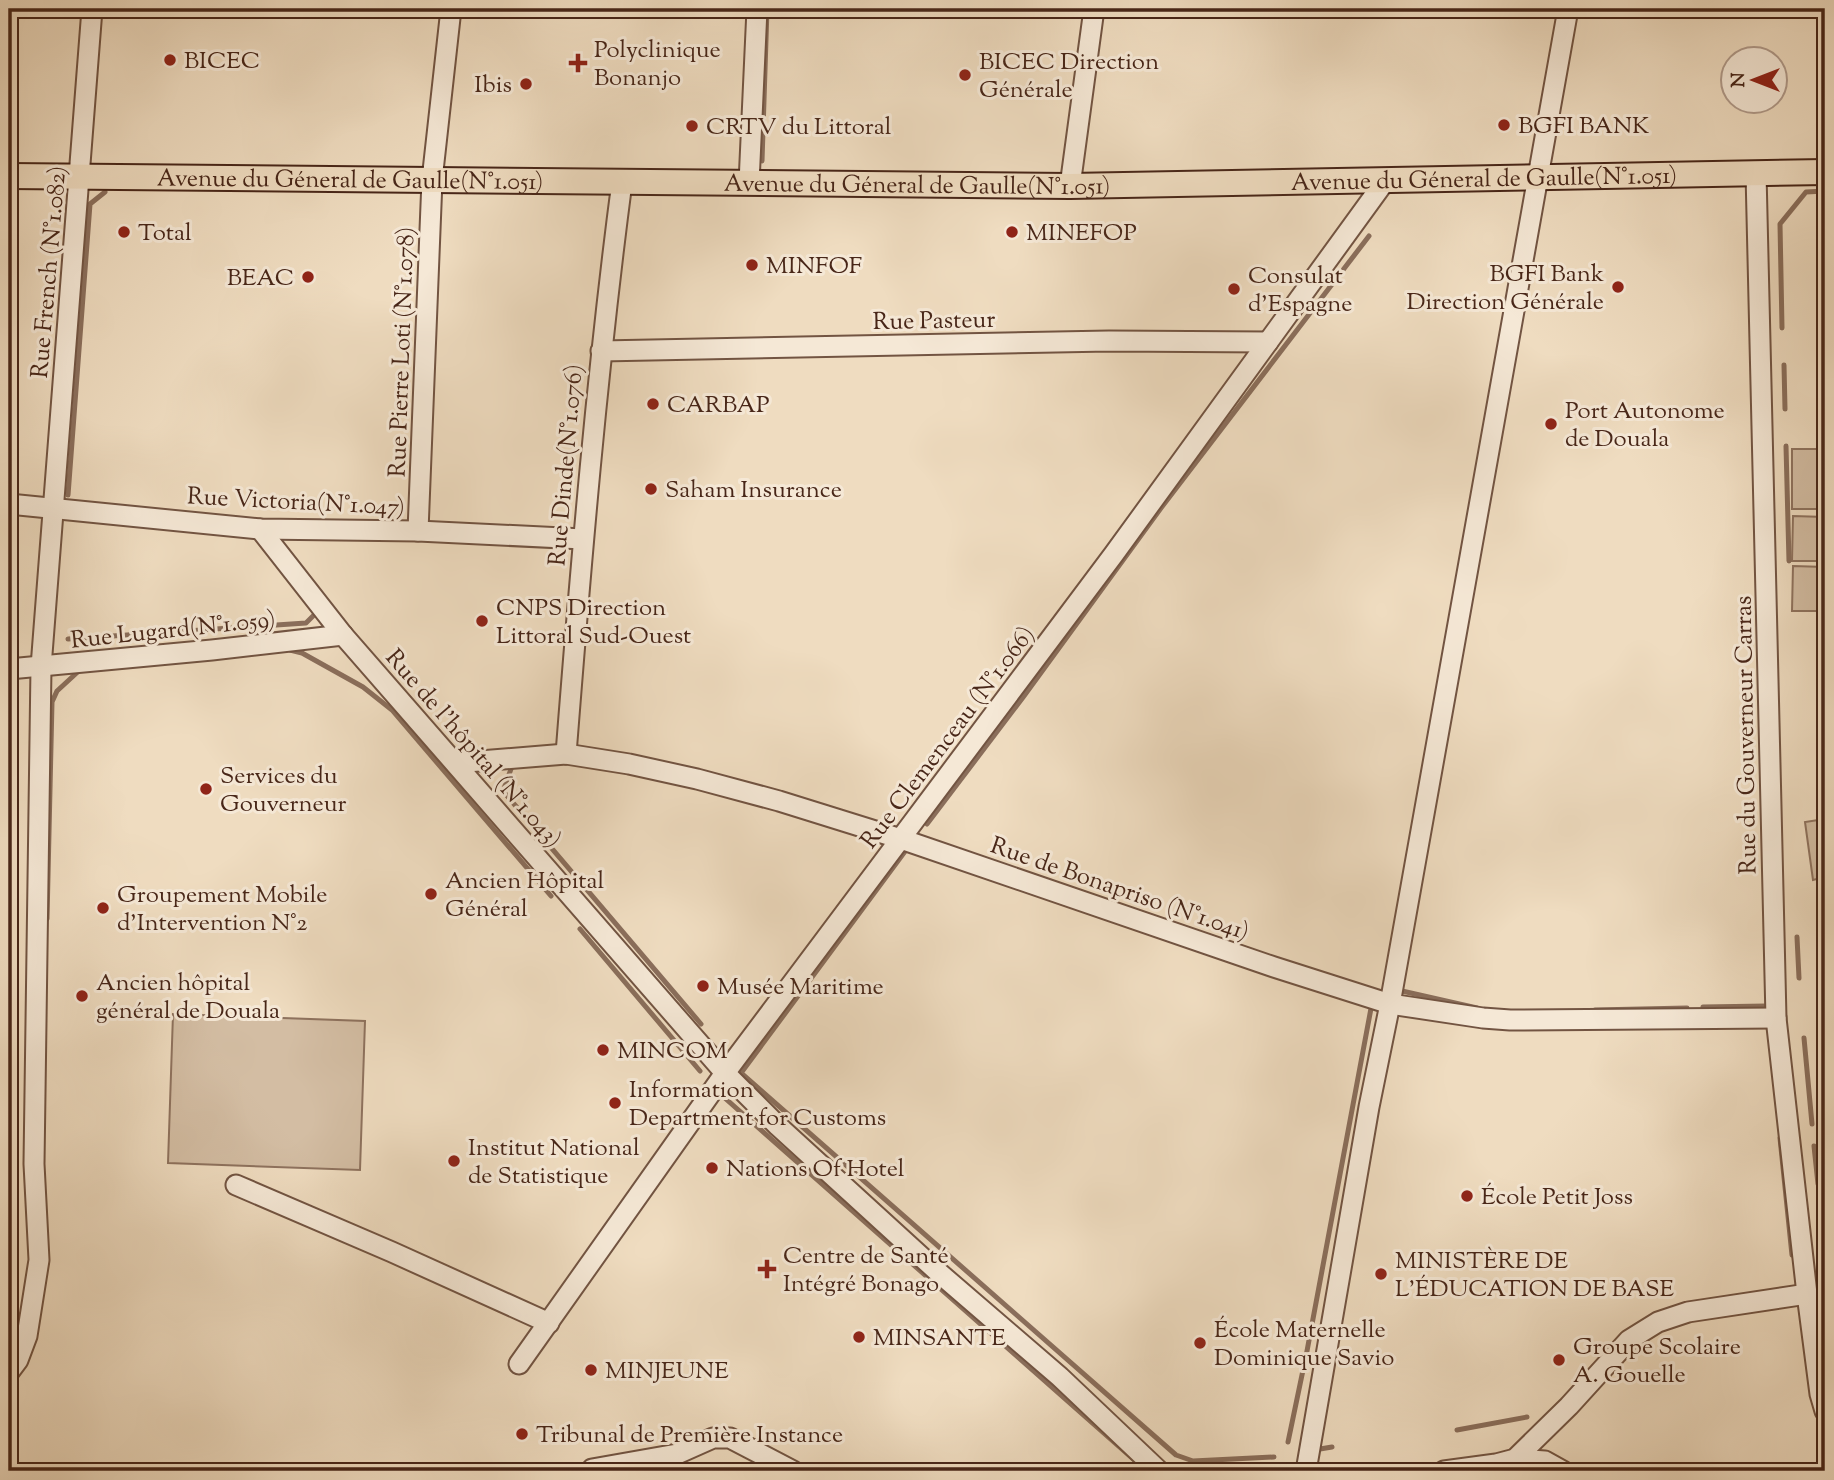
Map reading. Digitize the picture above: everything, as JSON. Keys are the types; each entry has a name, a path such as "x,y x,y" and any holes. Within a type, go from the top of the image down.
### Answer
{"main road":[{"name":"Avenue du Géneral de Gaulle(N°1.051)","path":"9,176 1070,186 1825,172"}],"street":[{"name":"Rue French (N°1.082)","path":"9,1372 18,1360 27,1336 39,1260 34,1164 41,667 92,9"},
{"name":"Rue Pierre Loti (N°1.078)","path":"418,531 432,180 451,9"},
{"path":"749,184 757,9"},
{"path":"1070,186 1094,9"},
{"path":"1306,1471 1369,1107 1390,1004 1569,9"},
{"name":"Rue du Gouverneur Carras","path":"1756,173 1776,1018 1807,1294 1820,1394 1825,1411"},
{"name":"Rue Clemenceau (N°1.066)","path":"519,1364 725,1073 1114,554 1385,181"},
{"name":"Rue Dinde(N°1.076)","path":"566,754 601,351 622,182"},
{"name":"Rue Pasteur","path":"601,351 1109,341 1268,342"},
{"name":"Rue Victoria(N°1.047)","path":"9,504 260,529 418,531 583,539"},
{"name":"Rue de l'hôpital (N°1.043)","path":"260,529 343,635 725,1073 778,1126 1091,1406 1159,1471"},
{"name":"Rue Lugard(N°1.059)","path":"9,670 343,635"},
{"name":"Rue de Bonapriso (N°1.041)","path":"455,763 566,754 696,779 779,801 901,839 1390,1004 1510,1020 1776,1018"},
{"path":"236,1185 549,1323"},
{"path":"1515,1459 1629,1340 1658,1322 1688,1312 1807,1294"},
{"path":"592,1469 677,1454 719,1436 730,1438 793,1471"},
{"path":"1444,1471 1515,1459 1545,1461 1563,1471"}],"shaded area":[{"path":"1792,449 1825,449 1825,509 1792,509"},
{"path":"1793,516 1825,517 1825,561 1792,561"},
{"path":"1793,566 1825,567 1825,611 1792,611"},
{"path":"1825,819 1825,877 1813,880 1805,822"},
{"path":"173,1014 365,1021 360,1170 168,1163"}],"waterway":[{"path":"762,161 767,9"},
{"path":"1717,9 1724,9"},
{"path":"1782,328 1780,224 1806,192 1825,191"},
{"path":"68,495 90,204 105,192"},
{"path":"927,824 1161,508 1369,236"},
{"path":"1784,365 1785,409"},
{"path":"1786,446 1789,561"},
{"path":"68,639 306,623 315,614"},
{"path":"290,650 302,653 363,687 392,710 551,896"},
{"path":"47,919 52,702 57,691 82,668"},
{"path":"511,769 503,791 701,1024"},
{"path":"909,846 741,1073 1176,1455 1193,1461 1274,1457"},
{"path":"580,929 700,1071"},
{"path":"1797,937 1799,978"},
{"path":"1402,991 1477,1008"},
{"path":"1288,1442 1372,1003"},
{"path":"1703,1007 1767,1006"},
{"path":"1595,1010 1687,1008"},
{"path":"1804,1038 1812,1124"},
{"path":"718,1092 1141,1466"},
{"path":"1780,1138 1792,1255"},
{"path":"1814,1146 1818,1184"},
{"path":"1457,1430 1527,1417"},
{"path":"1318,1442 1320,1449 1332,1447"}],"place":[{"name":"BICEC","path":"170,60"},
{"name":"Polyclinique Bonanjo","path":"578,63"},
{"name":"BICEC Direction Générale","path":"965,75"},
{"name":"Ibis","path":"526,84"},
{"name":"BGFI BANK","path":"1504,125"},
{"name":"CRTV du Littoral","path":"692,126"},
{"name":"Total","path":"124,232"},
{"name":"MINEFOP","path":"1012,232"},
{"name":"MINFOF","path":"752,265"},
{"name":"BEAC","path":"308,277"},
{"name":"BGFI Bank Direction Générale","path":"1618,287"},
{"name":"Consulat d'Espagne","path":"1234,289"},
{"name":"CARBAP","path":"653,404"},
{"name":"Port Autonome de Douala","path":"1551,424"},
{"name":"Saham Insurance","path":"651,489"},
{"name":"CNPS Direction Littoral Sud-Ouest","path":"482,621"},
{"name":"Services du Gouverneur","path":"206,789"},
{"name":"Ancien Hôpital Général","path":"431,894"},
{"name":"Groupement Mobile d’Intervention N°2","path":"103,908"},
{"name":"Musée Maritime","path":"703,986"},
{"name":"Ancien hôpital général de Douala","path":"82,996"},
{"name":"MINCOM","path":"603,1050"},
{"name":"Information Department for Customs","path":"615,1103"},
{"name":"Institut National de Statistique","path":"454,1161"},
{"name":"Nations Of Hotel","path":"712,1168"},
{"name":"École Petit Joss","path":"1467,1196"},
{"name":"Centre de Santé Intégré Bonago","path":"767,1269"},
{"name":"MINISTÈRE DE L'ÉDUCATION DE BASE","path":"1381,1274"},
{"name":"MINSANTE","path":"859,1337"},
{"name":"École Maternelle Dominique Savio","path":"1200,1343"},
{"name":"Groupe Scolaire A. Gouelle","path":"1559,1360"},
{"name":"MINJEUNE","path":"591,1370"},
{"name":"Tribunal de Première Instance","path":"522,1434"}]}
